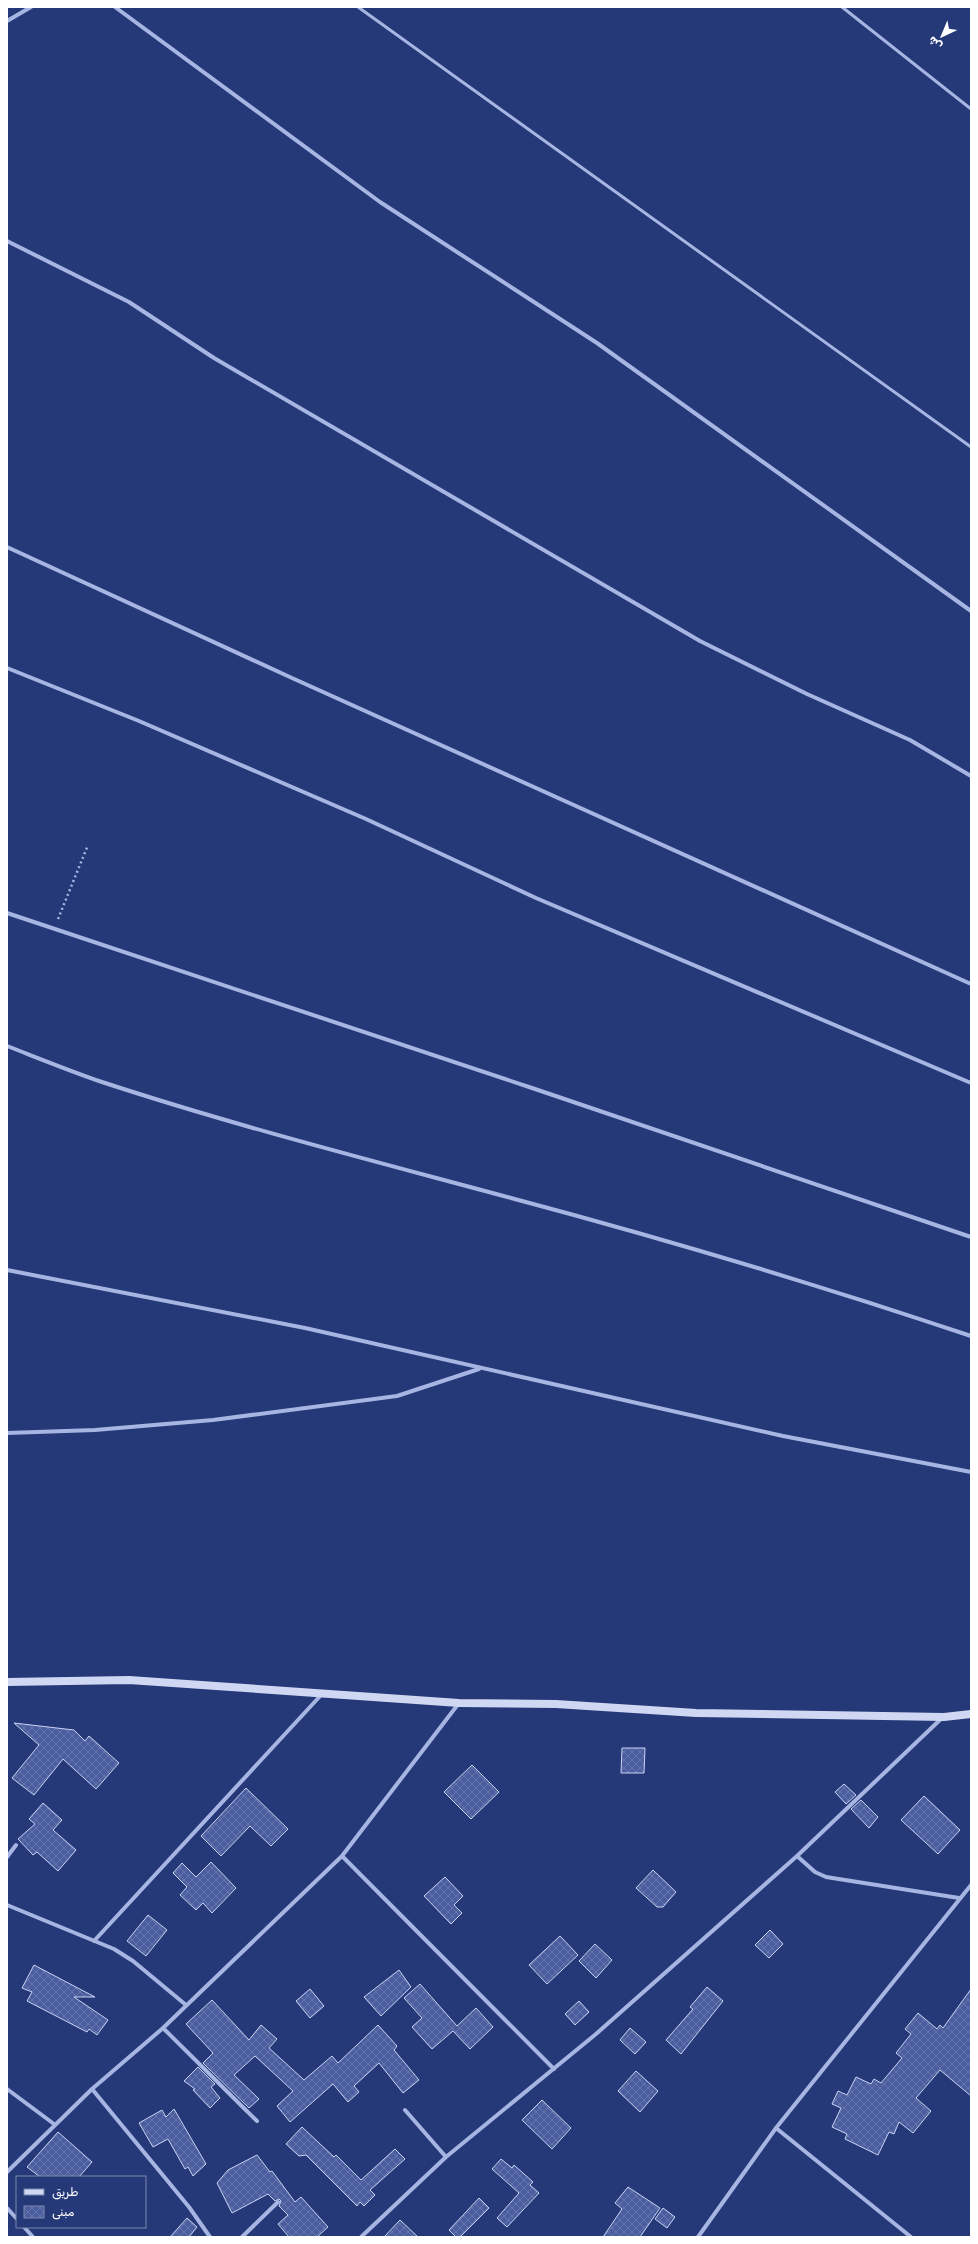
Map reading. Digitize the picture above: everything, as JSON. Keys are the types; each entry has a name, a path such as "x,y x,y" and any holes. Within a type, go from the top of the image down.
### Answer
{"street":[{"path":"7,21 31,7"},
{"path":"115,7 380,202 597,344 971,611"},
{"path":"7,241 129,302 214,358 700,641 807,694 910,740 971,776"},
{"path":"7,547 292,678 971,984"},
{"path":"7,668 139,721 315,797 536,898 971,1083"},
{"path":"7,913 971,1237"},
{"path":"7,1046 99,1081 209,1115 413,1173 511,1198 853,1296 971,1336"},
{"path":"7,1270 305,1328 783,1436 971,1472"},
{"path":"7,1434 96,1430 213,1420 397,1396 479,1368"},
{"path":"7,1682 130,1680 459,1703 556,1704 696,1713 944,1716 971,1714"},
{"path":"94,1941 322,1693"},
{"path":"7,2172 54,2124 163,2028 342,1856 459,1703"},
{"path":"361,2237 446,2157 554,2069 796,1856 944,1716"},
{"path":"7,1857 16,1845"},
{"path":"342,1856 554,2069"},
{"path":"796,1856 815,1872 826,1877 960,1898"},
{"path":"698,2237 776,2128 971,1885"},
{"path":"7,1905 114,1949 133,1961 186,2005"},
{"path":"163,2028 257,2121"},
{"path":"7,2089 54,2124"},
{"path":"92,2089 189,2207 210,2237"},
{"path":"405,2110 446,2157"},
{"path":"776,2128 911,2237"},
{"path":"242,2237 278,2202"},
{"path":"7,2208 16,2218"},
{"path":"25,2228 33,2237"}],"lane":[{"path":"358,7 971,447"},
{"path":"842,7 971,109"}],"path":[{"path":"54,928 88,845"}],"building":[{"path":"14,1723 74,1730 85,1741 89,1736 119,1763 96,1789 63,1759 34,1795 12,1778 39,1745"},
{"path":"622,1748 645,1748 644,1773 621,1773"},
{"path":"472,1765 499,1792 471,1819 444,1792"},
{"path":"844,1784 856,1795 846,1804 835,1792"},
{"path":"246,1788 288,1829 271,1846 250,1826 221,1856 201,1836"},
{"path":"924,1796 960,1830 938,1854 901,1820"},
{"path":"861,1800 878,1817 869,1828 851,1809"},
{"path":"43,1803 62,1820 53,1830 76,1850 58,1871 37,1852 33,1855 18,1839 35,1824 29,1819"},
{"path":"211,1862 236,1888 212,1913 203,1903 196,1910 180,1895 187,1887 173,1873 182,1863 196,1877"},
{"path":"653,1870 676,1892 663,1907 657,1907 636,1888"},
{"path":"445,1877 463,1896 454,1905 462,1913 451,1924 424,1896"},
{"path":"148,1915 167,1930 146,1956 127,1941"},
{"path":"770,1930 783,1944 769,1958 755,1945"},
{"path":"560,1936 578,1955 547,1984 529,1965"},
{"path":"595,1944 612,1960 596,1978 579,1961"},
{"path":"34,1965 95,1997 74,1997 108,2020 97,2035 89,2029 87,2032 27,2001 32,1992 22,1988"},
{"path":"399,1970 411,1987 381,2016 364,1997"},
{"path":"420,1984 457,2026 476,2008 493,2027 470,2049 453,2031 432,2049 412,2027 422,2018 404,1998"},
{"path":"707,1987 723,2001 681,2054 666,2040 693,2009 690,2007"},
{"path":"310,1989 324,2006 310,2018 296,2001"},
{"path":"971,1989 971,2096 940,2070 916,2098 931,2111 913,2133 899,2122 894,2134 889,2132 878,2155 845,2139 847,2134 832,2127 841,2108 832,2104 838,2091 847,2095 856,2077 871,2084 874,2079 881,2083 902,2058 896,2053 911,2034 905,2029 918,2013 937,2029 940,2025 943,2028"},
{"path":"212,2000 249,2040 261,2025 277,2039 269,2048 304,2080 332,2056 338,2063 378,2025 397,2046 394,2050 419,2080 403,2093 379,2063 354,2086 359,2092 348,2102 333,2084 290,2122 277,2106 293,2091 255,2056 234,2075 259,2099 249,2108 203,2063 213,2053 186,2024"},
{"path":"579,2001 589,2012 575,2025 565,2014"},
{"path":"630,2028 646,2042 635,2054 620,2040"},
{"path":"198,2067 215,2084 211,2087 220,2098 210,2108 193,2090 195,2089 184,2081"},
{"path":"636,2071 658,2091 640,2112 618,2091"},
{"path":"542,2100 571,2128 552,2149 522,2120"},
{"path":"174,2109 206,2164 193,2176 188,2167 185,2169 168,2139 153,2147 139,2123 162,2110 166,2117"},
{"path":"302,2127 334,2157 336,2155 361,2180 395,2149 405,2159 370,2190 375,2195 364,2206 360,2202 357,2206 306,2155 299,2156 286,2144"},
{"path":"58,2132 92,2162 80,2176 39,2176 27,2167"},
{"path":"257,2155 270,2172 272,2171 295,2202 301,2197 328,2227 317,2237 289,2237 278,2224 288,2215 279,2206 281,2201 279,2199 275,2201 268,2194 232,2213 217,2183 228,2170"},
{"path":"501,2159 512,2168 514,2165 533,2182 530,2185 539,2193 507,2227 497,2218 519,2193 492,2169"},
{"path":"628,2187 660,2208 640,2237 603,2237 622,2209 615,2203"},
{"path":"479,2198 489,2208 460,2237 456,2237 449,2230"},
{"path":"663,2208 675,2217 667,2228 655,2219"},
{"path":"187,2218 197,2227 189,2237 170,2237"},
{"path":"400,2220 418,2237 384,2237"}]}
